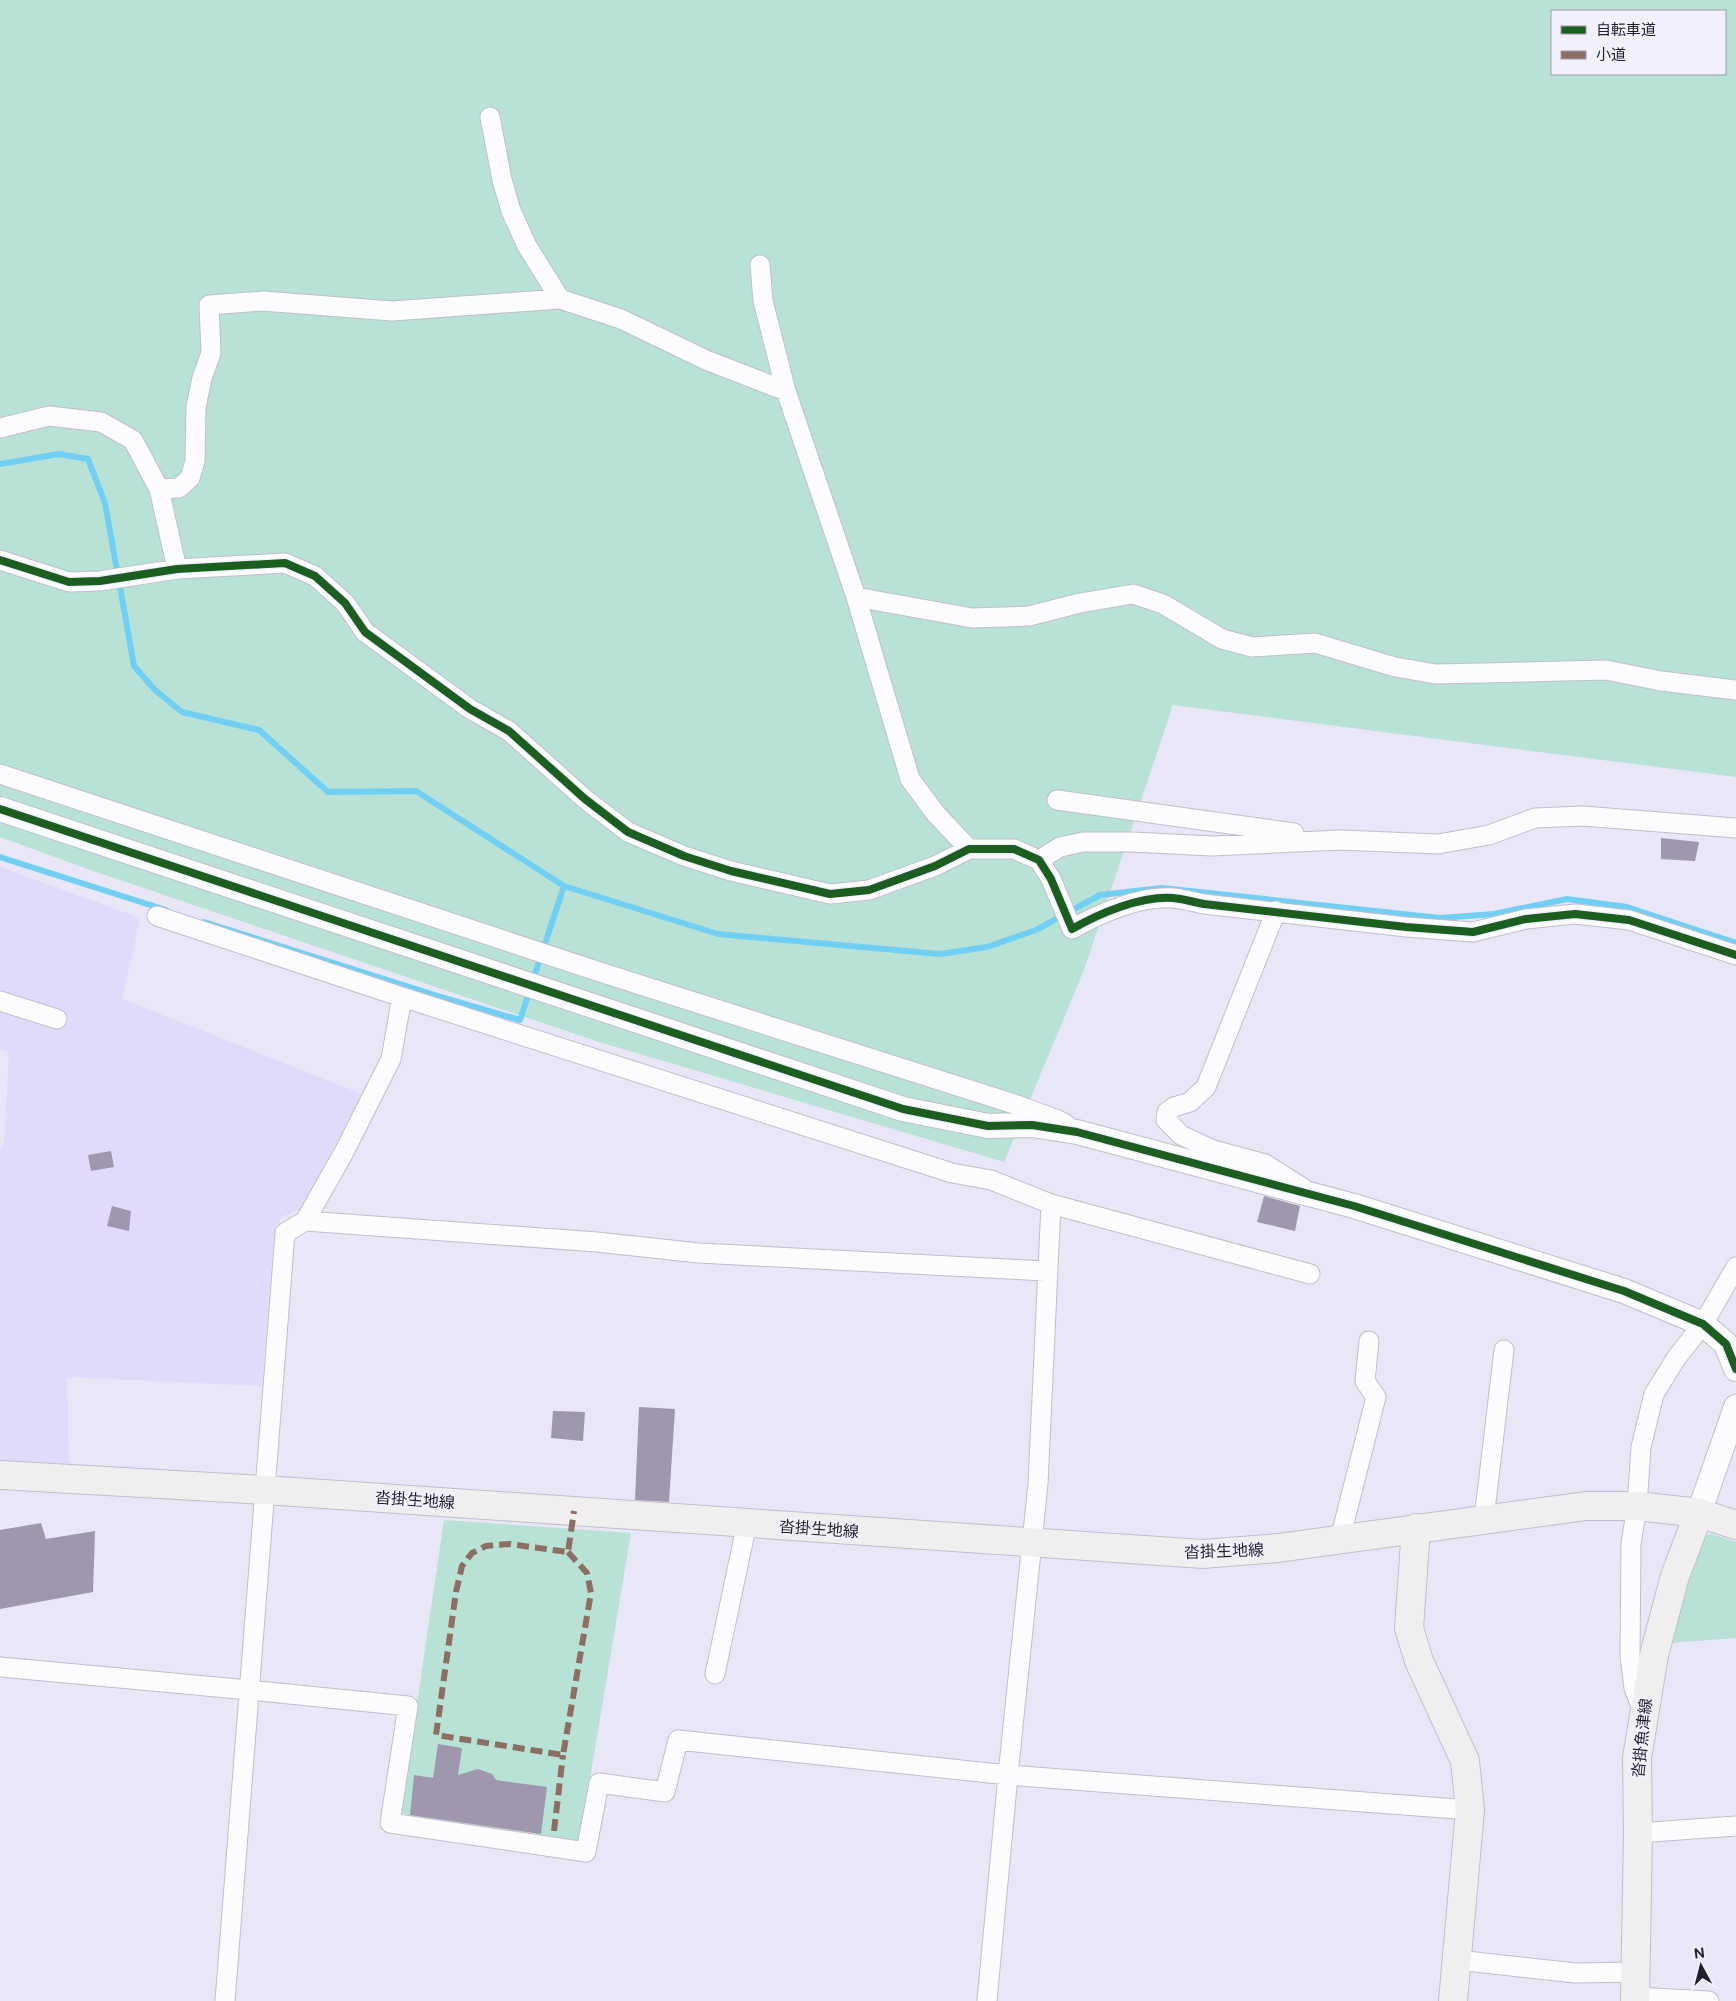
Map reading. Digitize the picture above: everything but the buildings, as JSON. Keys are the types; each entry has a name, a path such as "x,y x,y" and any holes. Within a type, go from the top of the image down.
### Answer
{"main road":[{"name":"沓掛生地線","path":"0,1474 265,1490 1203,1554 1278,1548 1586,1506 1637,1506"},
{"path":"1637,1506 1699,1513 1736,1525"},
{"name":"沓掛魚津線","path":"1635,1990 1638,1833 1637,1758 1643,1713 1654,1655 1675,1576 1699,1513"},
{"path":"1416,1528 1409,1628 1419,1661 1465,1761 1470,1810 1453,2001"}],"street":[{"path":"490,117 510,211 527,246 560,299"},
{"path":"760,266 763,301 786,391 856,597 910,779 936,814 969,849"},
{"path":"159,489 179,488 190,478 196,461 196,407 202,378 211,353 209,305 263,301 392,311 560,299 621,320 706,360 786,391"},
{"path":"0,428 49,416 101,422 133,440 159,489 177,569"},
{"path":"0,560 69,582 100,581 177,569 285,563 315,576 346,603 365,632 470,709 509,731 585,799 628,832 684,856 731,871 830,894 869,890 935,866 969,849 1014,849 1040,860 1072,929 1091,918 1129,903 1172,898 1204,904 1406,927 1473,932 1526,919 1576,914 1629,920 1736,955"},
{"path":"856,597 972,618 1029,616 1080,603 1133,594 1163,604 1222,639 1252,647 1315,643 1395,667 1436,674 1606,670 1660,681 1736,690"},
{"path":"0,774 603,973 1017,1105 1058,1120 1077,1132"},
{"path":"1057,800 1340,840"},
{"path":"0,809 903,1110 988,1126 1032,1125 1077,1132 1354,1206 1624,1291 1703,1324 1726,1344 1736,1369"},
{"path":"1040,860 1060,847 1083,842 1132,842 1212,846 1340,840 1438,844 1489,836 1536,818 1583,816 1736,828"},
{"path":"1276,911 1206,1087 1190,1102 1174,1107 1167,1112 1166,1120 1181,1135 1214,1150 1265,1164 1317,1196"},
{"path":"157,916 402,997 952,1173 991,1180 1051,1204 1310,1274"},
{"path":"225,2001 285,1232 305,1221 343,1154 392,1059 402,997"},
{"path":"0,1001 57,1019"},
{"path":"987,2001 1038,1475 1046,1271 1051,1204"},
{"path":"305,1221 597,1242 699,1253 1046,1271"},
{"path":"1643,1713 1634,1688 1630,1656 1630,1544 1637,1506 1641,1446 1654,1394 1677,1356 1703,1324 1736,1267"},
{"path":"1340,1539 1376,1397 1365,1380 1369,1341"},
{"path":"1484,1519 1504,1350"},
{"path":"1699,1513 1736,1407"},
{"path":"715,1674 747,1524"},
{"path":"0,1667 408,1706 390,1823 586,1852 599,1783 665,1792 678,1740 1008,1775 1470,1810"},
{"path":"1638,1833 1736,1826"},
{"path":"1457,1960 1575,1973 1635,1990 1709,2001"}],"shaded area":[{"path":"0,867 140,918 122,999 362,1094 301,1209 281,1217 274,1235 262,1386 67,1377 69,1464 0,1460 0,1148 4,1144 9,1053 0,1049"}],"green space":[{"path":"0,0 1736,0 1736,777 1173,705 1084,970 1004,1162 596,1041 96,872 0,837"},
{"path":"444,1520 631,1533 579,1844 400,1819"},
{"path":"1712,1534 1736,1542 1736,1638 1671,1643 1702,1536"}],"waterway":[{"path":"0,464 59,454 88,459 105,503 134,666 155,690 182,712 259,730 328,792 416,791 564,886 718,934 940,954 987,947 1036,930 1100,895 1162,888 1440,918 1494,914 1567,899 1627,907 1736,943"},
{"path":"0,857 166,910"},
{"path":"204,922 520,1020 564,886"}],"marked path":[{"path":"568,1552 587,1573 591,1593 563,1755 436,1735 456,1592 462,1566 472,1553 486,1546 509,1544 568,1552 574,1511"},
{"path":"554,1831 563,1755"}],"cycle path":[{"path":"0,560 69,582 100,581 177,569 285,563 315,576 345,603 365,632 470,709 509,731 585,799 628,832 684,856 731,871 830,894 869,890 935,866 969,849 1014,849 1039,860 1051,879 1072,929 1095,917 1134,903 1160,898 1173,898 1204,904 1406,927 1473,932 1526,919 1575,914 1629,920 1736,955"},
{"path":"0,809 903,1109 988,1126 1032,1125 1077,1132 1354,1206 1624,1291 1703,1324 1726,1344 1736,1369"}]}
